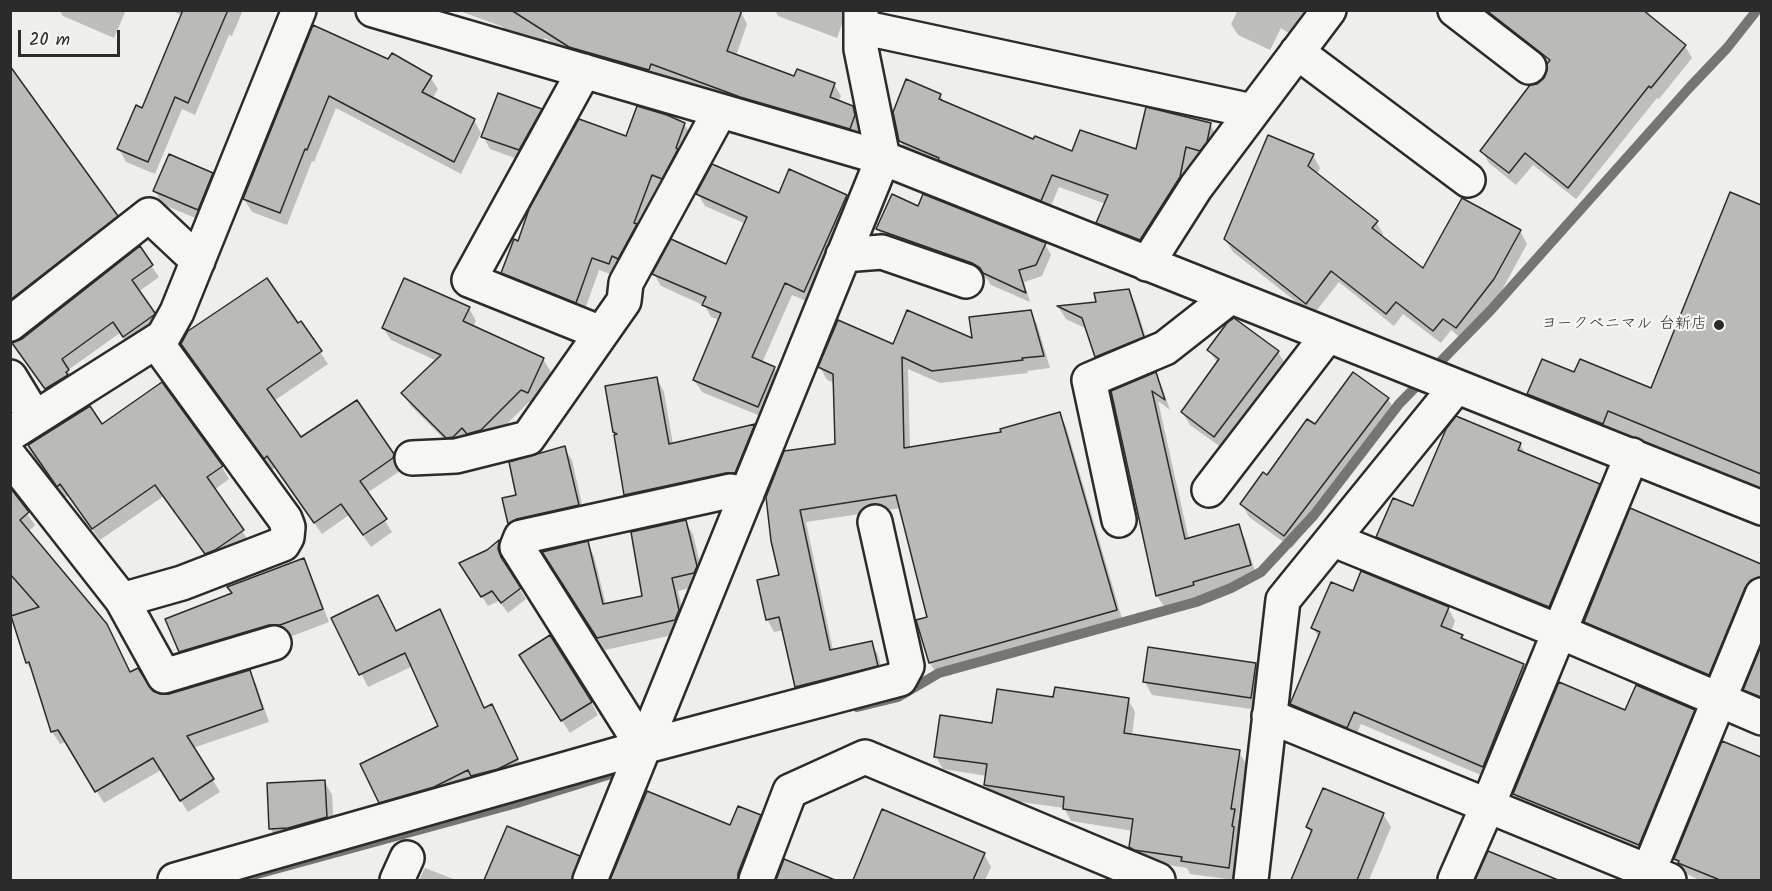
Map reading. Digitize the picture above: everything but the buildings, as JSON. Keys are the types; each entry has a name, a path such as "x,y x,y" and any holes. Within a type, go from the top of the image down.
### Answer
{"street":[{"path":"10,377 23,426 163,337 177,312 299,10"},
{"path":"373,10 883,158 1761,508"},
{"path":"1147,264 1197,187 1329,10"},
{"path":"1455,10 1529,67"},
{"path":"590,880 883,158 861,49 861,19 1252,111"},
{"path":"1298,52 1468,180"},
{"path":"584,71 470,280 601,333"},
{"path":"412,458 456,456 528,438 624,301 626,283 720,111"},
{"path":"10,324 149,215 198,261"},
{"path":"843,255 882,252 966,281"},
{"path":"1119,520 1089,380 1165,348 1230,297"},
{"path":"1209,490 1328,336"},
{"path":"122,600 182,583 283,544 287,537 288,527 285,519 156,342"},
{"path":"1251,880 1282,600 1334,540 1456,387"},
{"path":"1455,880 1632,455"},
{"path":"10,457 122,600 164,676 274,643"},
{"path":"643,747 517,547 521,537 730,491 747,494"},
{"path":"175,880 643,747 900,679 907,666 875,522"},
{"path":"1334,540 1558,631 1761,718"},
{"path":"1269,716 1488,805 1654,878 1718,700 1761,595"},
{"path":"756,880 790,791 865,757 1158,880"}],"waterway":[{"path":"857,707 898,697 939,673 1196,602 1231,588 1261,572 1314,515 1399,404 1490,311 1727,48 1757,10"},
{"path":"235,880 517,803 627,769"}],"place":[{"name":"ヨークベニマル 台新店","path":"1719,325"}]}
